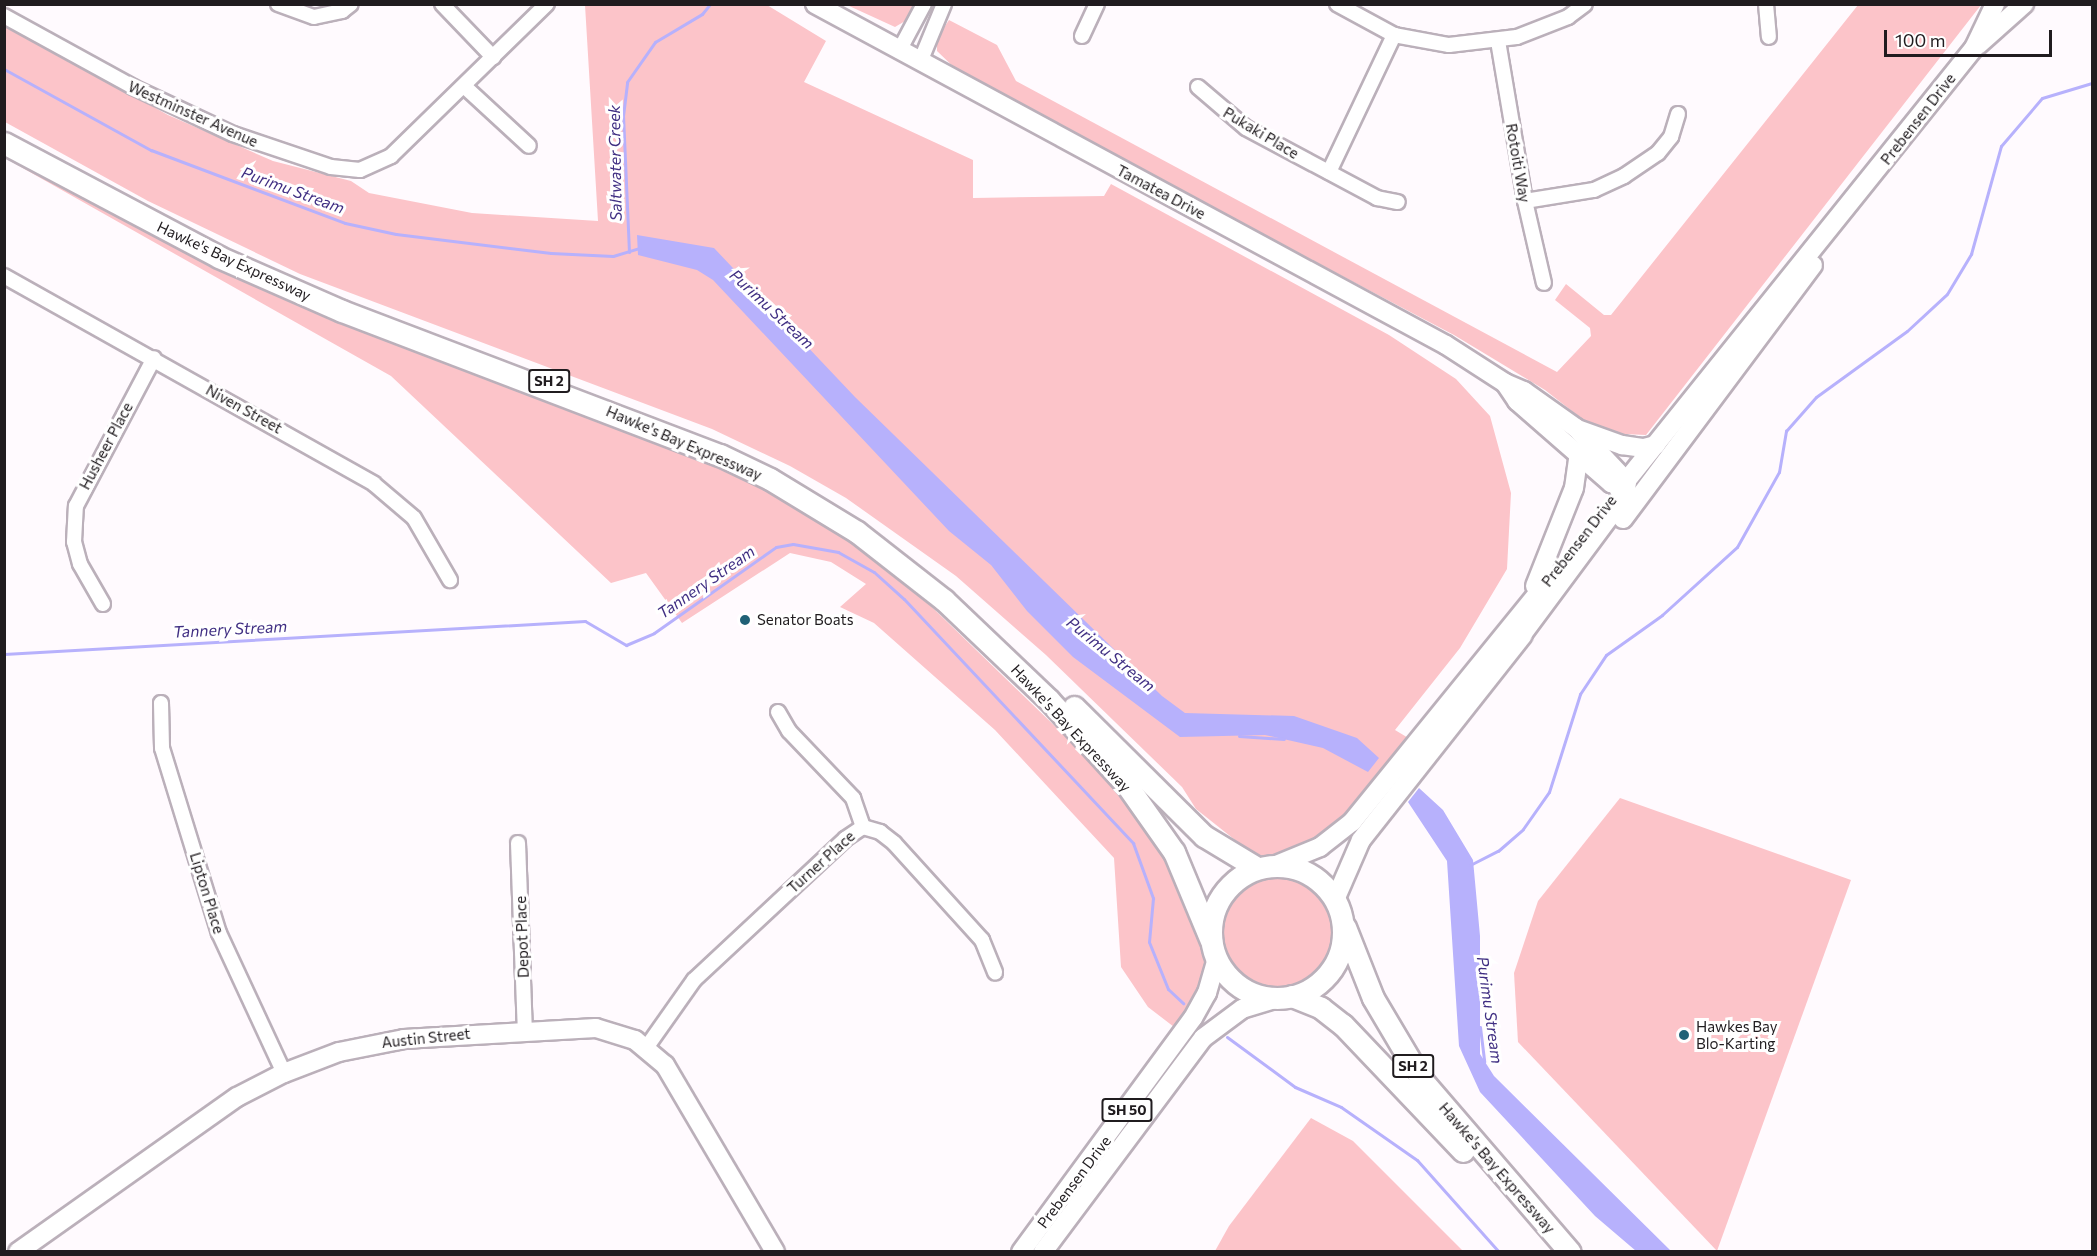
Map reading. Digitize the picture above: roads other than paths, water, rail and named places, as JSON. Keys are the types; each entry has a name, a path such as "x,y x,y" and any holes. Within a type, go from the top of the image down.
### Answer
{"highway":[{"name":"Hawke's Bay Expressway","path":"4,134 150,213 269,269 384,318 703,439 819,495 922,568 972,611 1048,680 1204,836 1266,867"},
{"name":"Hawke's Bay Expressway","path":"4,143 219,257 342,311 720,455 770,479 856,532 906,567 960,615 1048,699 1126,784 1174,852 1214,950"},
{"name":"SH 2","path":"1266,867 1316,878 1335,900 1344,923"},
{"path":"1214,950 1211,923 1221,897 1233,882 1266,867"},
{"name":"Hawke's Bay Expressway","path":"1344,923 1373,998 1421,1079 1570,1251"},
{"name":"SH 50","path":"1285,997 1312,988 1332,969 1341,948 1344,923"},
{"name":"SH 2","path":"1214,950 1238,985 1258,995 1285,997"},
{"name":"Hawke's Bay Expressway","path":"1285,997 1321,1008 1343,1025 1557,1251"}],"main road":[{"name":"Tamatea Drive","path":"815,4 1320,275 1446,345 1505,383 1524,391 1576,428 1625,485"},
{"name":"Prebensen Drive","path":"1974,48 1995,4"},
{"name":"Prebensen Drive","path":"1266,867 1320,847 1352,822 1862,191 1974,48 2024,4"},
{"name":"Prebensen Drive","path":"1335,900 1361,840 1516,643 1638,500 1787,304 1862,191"},
{"path":"1516,643 1615,512 1625,485 1640,479 1787,304"},
{"name":"Tamatea Drive","path":"1505,383 1516,401 1611,483 1625,485"},
{"path":"1576,428 1623,445 1644,448 1656,445"},
{"path":"1518,616 1542,574 1562,521 1574,488 1579,454"},
{"name":"Prebensen Drive","path":"1021,1251 1192,1018 1207,993 1214,950"},
{"name":"Prebensen Drive","path":"1043,1251 1203,1038 1242,1010 1285,997"},
{"name":"Austin Street","path":"18,1251 237,1097 284,1073 371,1044 436,1035 525,1030 609,1030 646,1048 674,1078 775,1251"}],"street":[{"path":"278,4 314,17 342,11 351,4"},
{"path":"442,4 493,57"},
{"name":"Westminster Avenue","path":"4,16 190,115 265,146 346,170 369,168 391,156 547,4"},
{"path":"899,51 924,4"},
{"path":"920,62 944,4"},
{"path":"1082,36 1097,4"},
{"path":"1337,4 1394,35 1449,45 1498,41 1542,29 1585,4"},
{"path":"1766,4 1769,37"},
{"path":"1329,172 1394,35"},
{"name":"Rotoiti Way","path":"1498,41 1525,201 1544,283"},
{"path":"464,86 529,146"},
{"name":"Pukaki Place","path":"1198,87 1246,128 1377,198 1398,202"},
{"path":"1525,201 1594,190 1624,176 1658,153 1671,137 1678,114"},
{"name":"Niven Street","path":"4,276 347,466 396,500 429,539 450,580"},
{"name":"Husheer Place","path":"103,604 80,564 74,542 76,506 154,358"},
{"name":"Lipton Place","path":"161,703 162,748 219,933 284,1073"},
{"path":"778,712 789,731 853,798 863,827"},
{"name":"Turner Place","path":"646,1048 694,980 845,839 863,827 880,832 902,851 982,940 995,973"},
{"name":"Depot Place","path":"518,843 525,1030"}],"water":[{"path":"637,235 714,248 855,397 1162,696 1185,713 1294,716 1357,738 1379,758 1368,772 1323,748 1265,735 1180,737 1073,657 1027,611 991,565 949,531 713,280 697,270 638,255"},
{"path":"1419,788 1443,810 1473,860 1480,936 1480,1054 1494,1076 1671,1251 1636,1251 1595,1216 1480,1092 1459,1046 1447,861 1408,802"}],"waterway":[{"name":"Saltwater Creek","path":"629,252 623,116 627,82 655,42 702,14 710,4"},
{"name":"Purimu Stream","path":"4,69 151,150 345,223 396,234 551,253 613,256 640,248"},
{"path":"1470,865 1498,851 1523,829 1549,792 1580,694 1606,655 1662,615 1737,547 1779,472 1786,431 1816,397 1907,331 1947,294 1971,254 2001,146 2042,98 2092,83"},
{"name":"Tannery Stream","path":"4,654 585,621 626,645 654,633 776,547 793,544 838,552 874,572 904,599 1133,843 1153,898 1149,942 1168,989 1183,1003"},
{"name":"Purimu Stream","path":"1239,736 1284,739"},
{"name":"Purimu Stream","path":"1480,1027 1484,1062"},
{"name":"Tannery Stream","path":"1227,1037 1295,1087 1341,1107 1417,1160 1499,1252"}],"place":[{"name":"Senator Boats","path":"745,620"},
{"name":"Hawkes Bay Blo-Karting","path":"1684,1035"}]}
